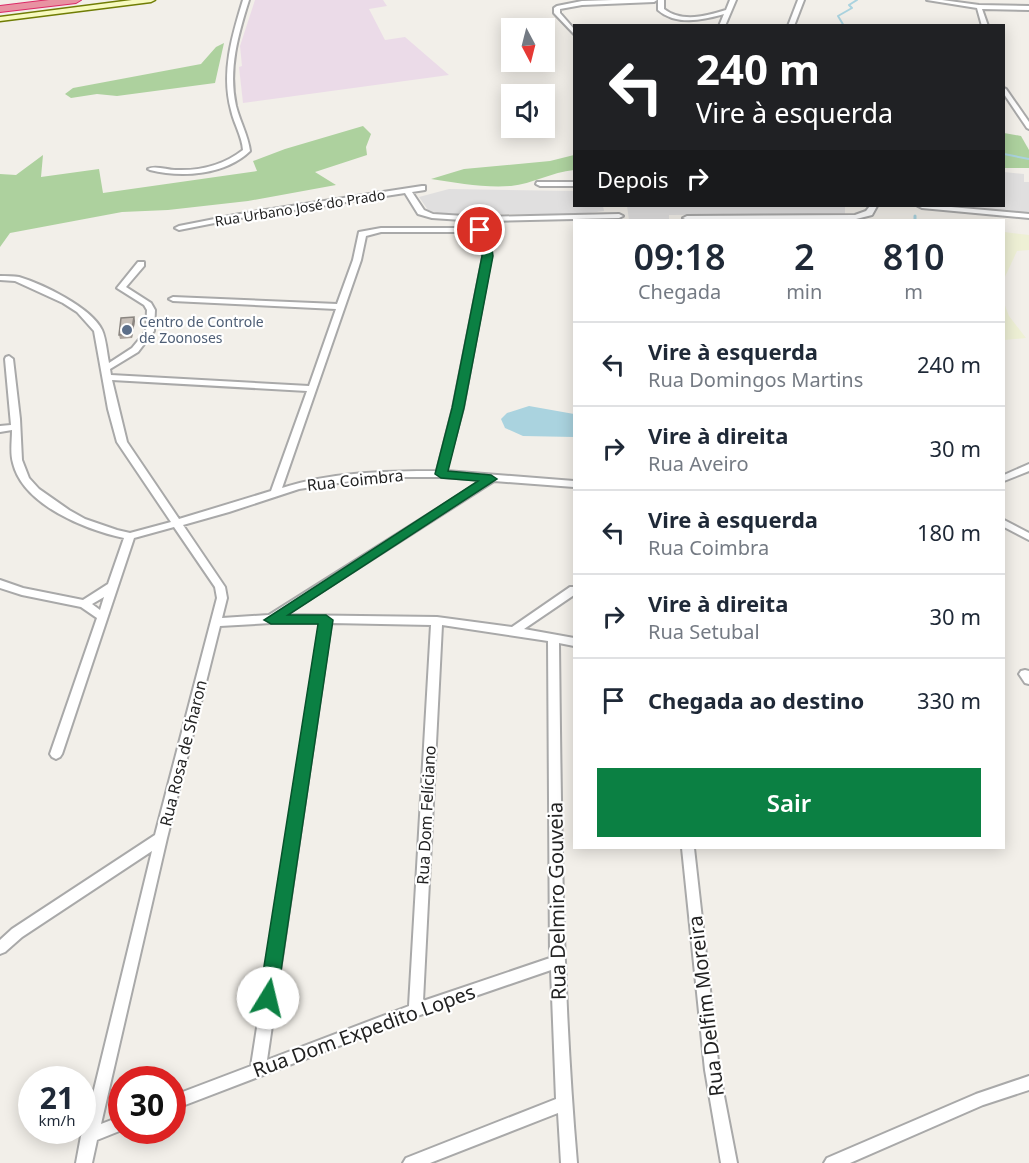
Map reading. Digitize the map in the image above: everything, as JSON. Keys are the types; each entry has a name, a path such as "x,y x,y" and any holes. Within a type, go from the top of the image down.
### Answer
{"highway":[{"path":"0,2 16,0"},
{"path":"0,9 76,0"}],"street":[{"path":"0,19 151,0"},
{"path":"152,169 171,173 206,169 232,160 247,151 232,100 229,68 230,53 246,0"},
{"path":"573,31 557,13 556,10 560,6 654,0"},
{"path":"662,0 661,10 671,16 700,17 728,11"},
{"path":"723,24 733,0"},
{"path":"792,24 801,0"},
{"path":"930,0 979,7 1029,9"},
{"path":"979,7 984,0"},
{"path":"979,7 984,24"},
{"path":"1005,91 1029,127"},
{"path":"540,183 573,184"},
{"name":"Rua Urbano José do Prado","path":"179,228 240,216 422,188"},
{"path":"408,191 417,207 428,216 480,219 619,218"},
{"path":"687,218 856,217 869,213 872,207"},
{"path":"933,207 1029,216"},
{"path":"428,216 429,230"},
{"path":"441,474 458,408 488,256 480,230 480,219"},
{"path":"276,492 357,260 362,234 372,230 480,230"},
{"path":"107,373 135,350 150,332 151,310 147,303 121,288 141,264"},
{"name":"Rua Rosa de Sharon","path":"0,278 16,279 30,284 80,310 98,330 112,409 122,442 220,586 222,598 96,1107"},
{"path":"173,299 339,307"},
{"path":"9,359 19,467 28,483 59,509 96,527 130,536 56,754"},
{"path":"107,373 312,389"},
{"path":"0,429 16,427"},
{"path":"1005,478 1029,467"},
{"name":"Rua Coimbra","path":"130,536 253,502 276,492 325,481 377,474 441,474 573,484"},
{"path":"271,620 491,479"},
{"path":"1005,524 1029,537"},
{"path":"84,604 112,586"},
{"path":"1,587 84,604 102,617"},
{"path":"514,631 573,591"},
{"path":"258,1070 326,620"},
{"path":"217,622 437,621 573,642"},
{"name":"Rua Dom Felíciano","path":"416,1010 437,621"},
{"name":"Rua Delmiro Gouveia","path":"553,638 557,962 569,1163"},
{"path":"0,948 17,933 161,838"},
{"name":"Rua Delfim Moreira","path":"688,849 712,1070 729,1163"},
{"name":"Rua Dom Expedito Lopes","path":"186,1098 416,1010 557,962"},
{"path":"832,1163 981,1099 1029,1083"},
{"path":"411,1163 564,1103"},
{"name":"Rua Rosa de Sharon","path":"84,1163 88,1144"}],"shaded area":[{"path":"255,0 383,0 387,6 369,9 385,40 405,37 449,75 243,103 239,67 242,66 240,46"},
{"path":"1005,172 1024,174 1024,182 1029,182 1029,213 970,207 1005,207"},
{"path":"449,189 573,191 573,207 603,207 604,211 581,214 439,214 428,210 419,197"},
{"path":"627,207 845,207 845,214 669,215 669,219 629,219"}],"green space":[{"path":"224,43 215,83 117,96 97,94 71,98 65,94 73,88 201,64 216,47"},
{"path":"363,126 371,134 366,147 367,155 315,172 336,185 248,201 168,210 122,212 10,233 0,247 0,174 16,175 43,155 41,177 99,169 103,193 257,171 253,161"},
{"path":"1005,133 1021,136 1029,150 1029,168 1005,168"},
{"path":"573,155 573,170 511,186 481,186 431,179 464,169 550,161"},
{"path":"1005,232 1029,235 1029,250 1017,251 1005,277"},
{"path":"1005,306 1009,316 1026,338 1005,340"}],"water":[{"path":"529,406 573,414 573,437 523,436 505,428 501,419 507,413"}],"building":[{"name":"Centro de Controle de Zoonoses","path":"134,317 131,334 119,335 121,318"}],"waterway":[{"path":"843,24 838,16 852,8 849,5 857,0"},
{"path":"1005,154 1029,159"}],"place":[{"name":"Centro de Controle de Zoonoses","path":"127,330"}],"route":[{"path":"268,998 326,620 271,620 491,479 441,474 458,408 488,256 486,242 480,230"}]}
